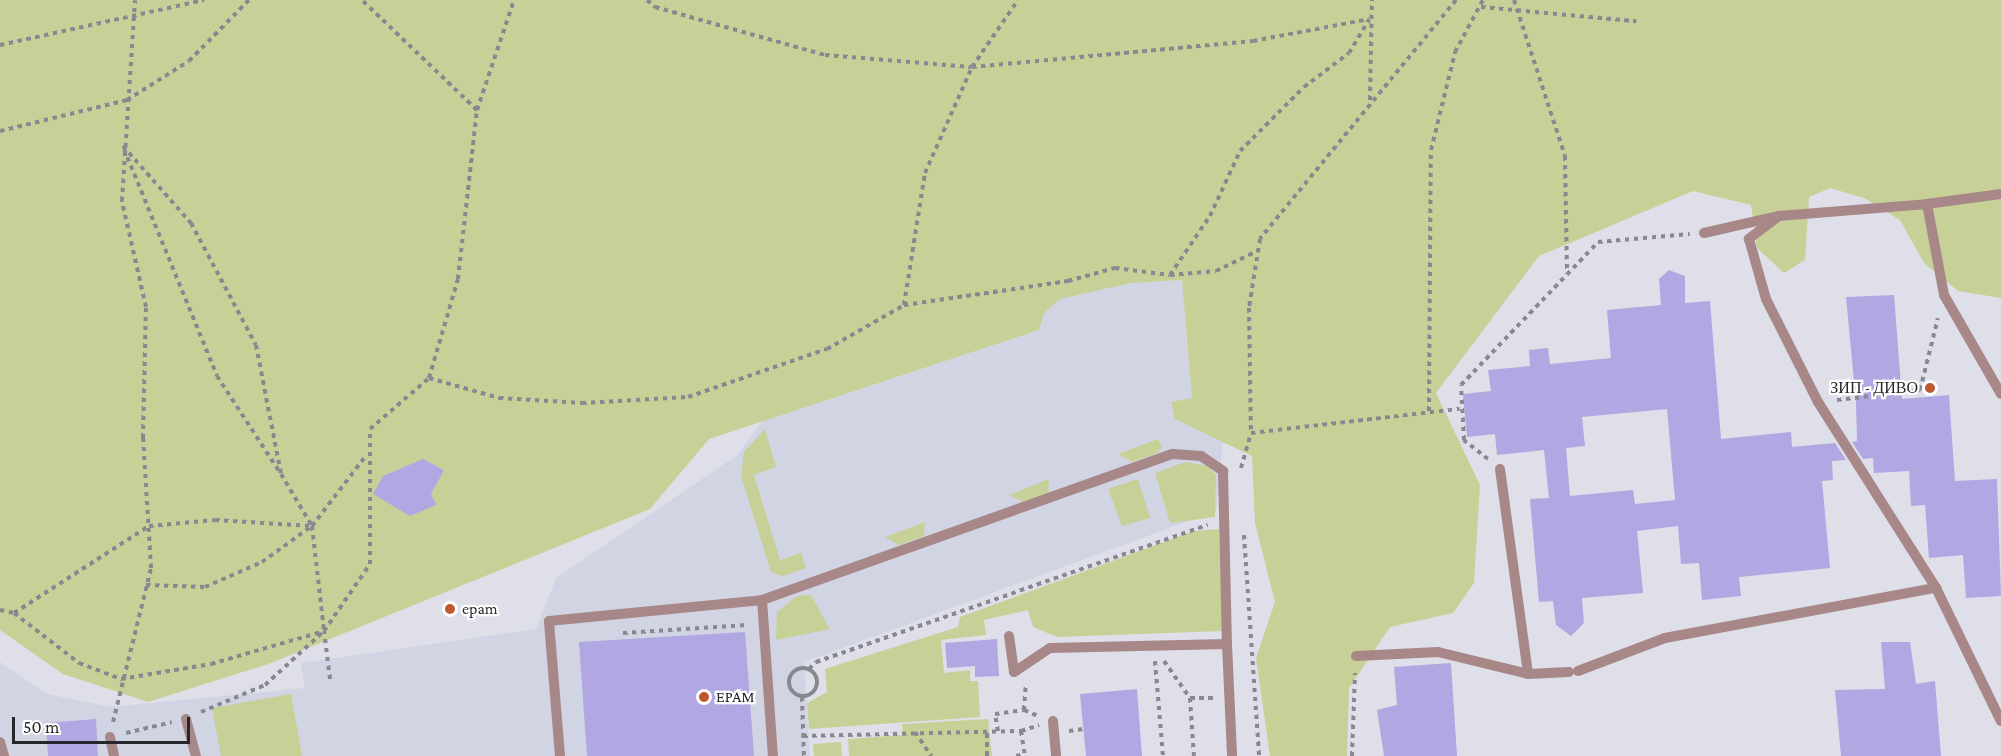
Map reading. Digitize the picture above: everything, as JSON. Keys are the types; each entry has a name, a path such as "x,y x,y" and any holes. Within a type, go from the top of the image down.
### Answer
{"lane":[{"path":"1704,233 1779,216 1927,204 2001,194"},
{"path":"1927,204 1944,295 2001,394"},
{"path":"1779,216 1749,239 1752,264 1818,402 1936,588 2001,721"},
{"path":"560,756 549,621 762,600 1173,454 1201,456 1223,471 1232,756"},
{"path":"1500,469 1528,674"},
{"path":"1356,656 1438,652 1528,674 1574,671 1665,638 1936,588"},
{"path":"762,600 773,756"},
{"path":"1008,636 1014,672 1050,648 1227,644"},
{"path":"186,719 196,756"},
{"path":"1053,722 1056,756"},
{"path":"110,736 114,756"},
{"path":"0,742 4,756"}],"path":[{"path":"135,0 123,146 122,201 146,307 143,438 151,567 121,679 110,736 186,719 265,685 324,631 370,564 366,456 370,429 429,378 458,279 477,111 514,0"},
{"path":"0,45 204,0"},
{"path":"0,131 126,100 189,61 249,0"},
{"path":"362,0 477,111"},
{"path":"647,0 655,7 825,55 972,67 1253,41 1369,19"},
{"path":"904,305 925,173 972,67 1018,0"},
{"path":"1370,100 1369,19 1372,0"},
{"path":"1242,479 1241,458 1251,433 1249,308 1257,251 1277,213 1456,0"},
{"path":"1429,411 1431,150 1455,52 1483,0"},
{"path":"1514,0 1515,10 1564,156 1567,274"},
{"path":"1481,7 1636,21"},
{"path":"1170,275 1210,216 1240,151 1304,87 1349,53 1369,19"},
{"path":"123,146 191,223 256,345 281,474"},
{"path":"123,146 153,230 217,376 312,526 330,679"},
{"path":"1500,469 1464,440 1460,409 1461,385 1598,242 1704,233"},
{"path":"429,378 499,398 582,403 687,396 827,349 904,305 1068,281 1115,268 1170,275 1216,271 1257,251"},
{"path":"1818,402 1920,390 1944,295"},
{"path":"1251,433 1460,409"},
{"path":"146,585 205,586 262,562 312,526 366,456"},
{"path":"14,613 148,526 215,520 312,526"},
{"path":"802,696 791,690 790,677 850,650 1197,527 1243,521 1259,756"},
{"path":"0,610 14,613 79,663 121,679 211,663 324,631"},
{"path":"614,634 748,625 749,636"},
{"path":"1154,646 1163,756"},
{"path":"1154,646 1190,698 1194,756"},
{"path":"1352,756 1356,656"},
{"path":"802,696 817,686 809,669"},
{"path":"998,731 995,714 1024,710 1026,684 1014,672"},
{"path":"802,696 804,756"},
{"path":"803,736 915,731 1021,730 1024,755 1016,756"},
{"path":"915,731 931,756"},
{"path":"987,731 987,756"}],"shaded area":[{"path":"1183,280 1187,350 1224,431 1216,511 804,662 810,756 0,756 0,662 47,694 111,707 305,688 301,663 536,629 556,578 736,456 763,421 1039,330 1044,313 1060,299 1131,283"}],"green space":[{"path":"0,0 2001,0 2001,298 1958,291 1924,263 1900,220 1864,198 1830,188 1809,197 1805,260 1784,273 1757,248 1751,205 1693,191 1539,256 1436,393 1480,485 1474,583 1453,613 1390,627 1349,688 1347,756 1270,756 1256,658 1275,602 1255,523 1252,456 1175,419 1171,402 1192,398 1182,280 1131,283 1060,299 1044,313 1039,330 709,439 650,509 271,663 148,702 63,674 0,630"},
{"path":"765,429 776,467 754,475 780,560 801,553 806,568 783,576 771,572 741,476 744,452"},
{"path":"1158,439 1162,447 1157,453 1132,462 1118,454"},
{"path":"1185,462 1208,466 1216,475 1215,517 1170,523 1155,473"},
{"path":"1049,479 1048,494 1023,502 1009,495"},
{"path":"1138,479 1150,518 1122,526 1108,489"},
{"path":"925,522 924,536 899,545 885,537"},
{"path":"1219,529 1223,631 1057,637 1033,627 1028,610 984,620 986,635 941,640 944,673 970,670 970,681 978,681 980,717 809,729 807,703 827,692 825,669 958,627 960,617 1194,531"},
{"path":"811,595 830,629 776,640 777,612 797,596"},
{"path":"291,694 302,756 221,756 212,708"},
{"path":"988,719 992,756 849,756 848,739 903,735 902,724"},
{"path":"841,742 842,756 814,756 813,744"}],"building":[{"path":"1669,270 1685,276 1685,303 1710,301 1721,439 1791,432 1792,447 1835,443 1846,460 1832,461 1833,480 1822,481 1830,568 1739,577 1741,596 1702,600 1699,563 1681,564 1678,526 1637,531 1643,593 1582,598 1584,623 1571,636 1556,625 1553,601 1539,602 1530,499 1549,498 1544,450 1497,455 1495,434 1467,437 1463,394 1491,391 1488,370 1530,366 1529,350 1548,348 1550,364 1611,358 1607,310 1661,305 1659,279","holes":["1667,409 1675,500 1635,504 1633,490 1570,496 1566,448 1585,446 1582,417"]},
{"path":"1894,295 1902,399 1949,395 1955,481 1997,479 2001,596 1966,598 1963,555 1929,558 1925,505 1911,506 1909,471 1874,473 1873,458 1863,459 1852,442 1857,441 1856,402 1846,297"},
{"path":"423,459 444,470 431,494 436,505 410,516 373,494 383,476"},
{"path":"745,632 754,756 587,756 579,642"},
{"path":"997,639 999,676 975,677 975,666 947,668 945,643"},
{"path":"1881,642 1910,642 1916,684 1935,681 1941,756 1841,756 1835,690 1885,689"},
{"path":"1451,663 1457,756 1384,756 1377,710 1397,705 1394,667"},
{"path":"1137,689 1142,756 1086,756 1080,694"},
{"path":"96,719 98,756 48,756 46,723"}],"place":[{"name":"ЗИП - ДИВО","path":"1930,388"},
{"name":"epam","path":"450,609"},
{"name":"EPAM","path":"704,697"}]}
